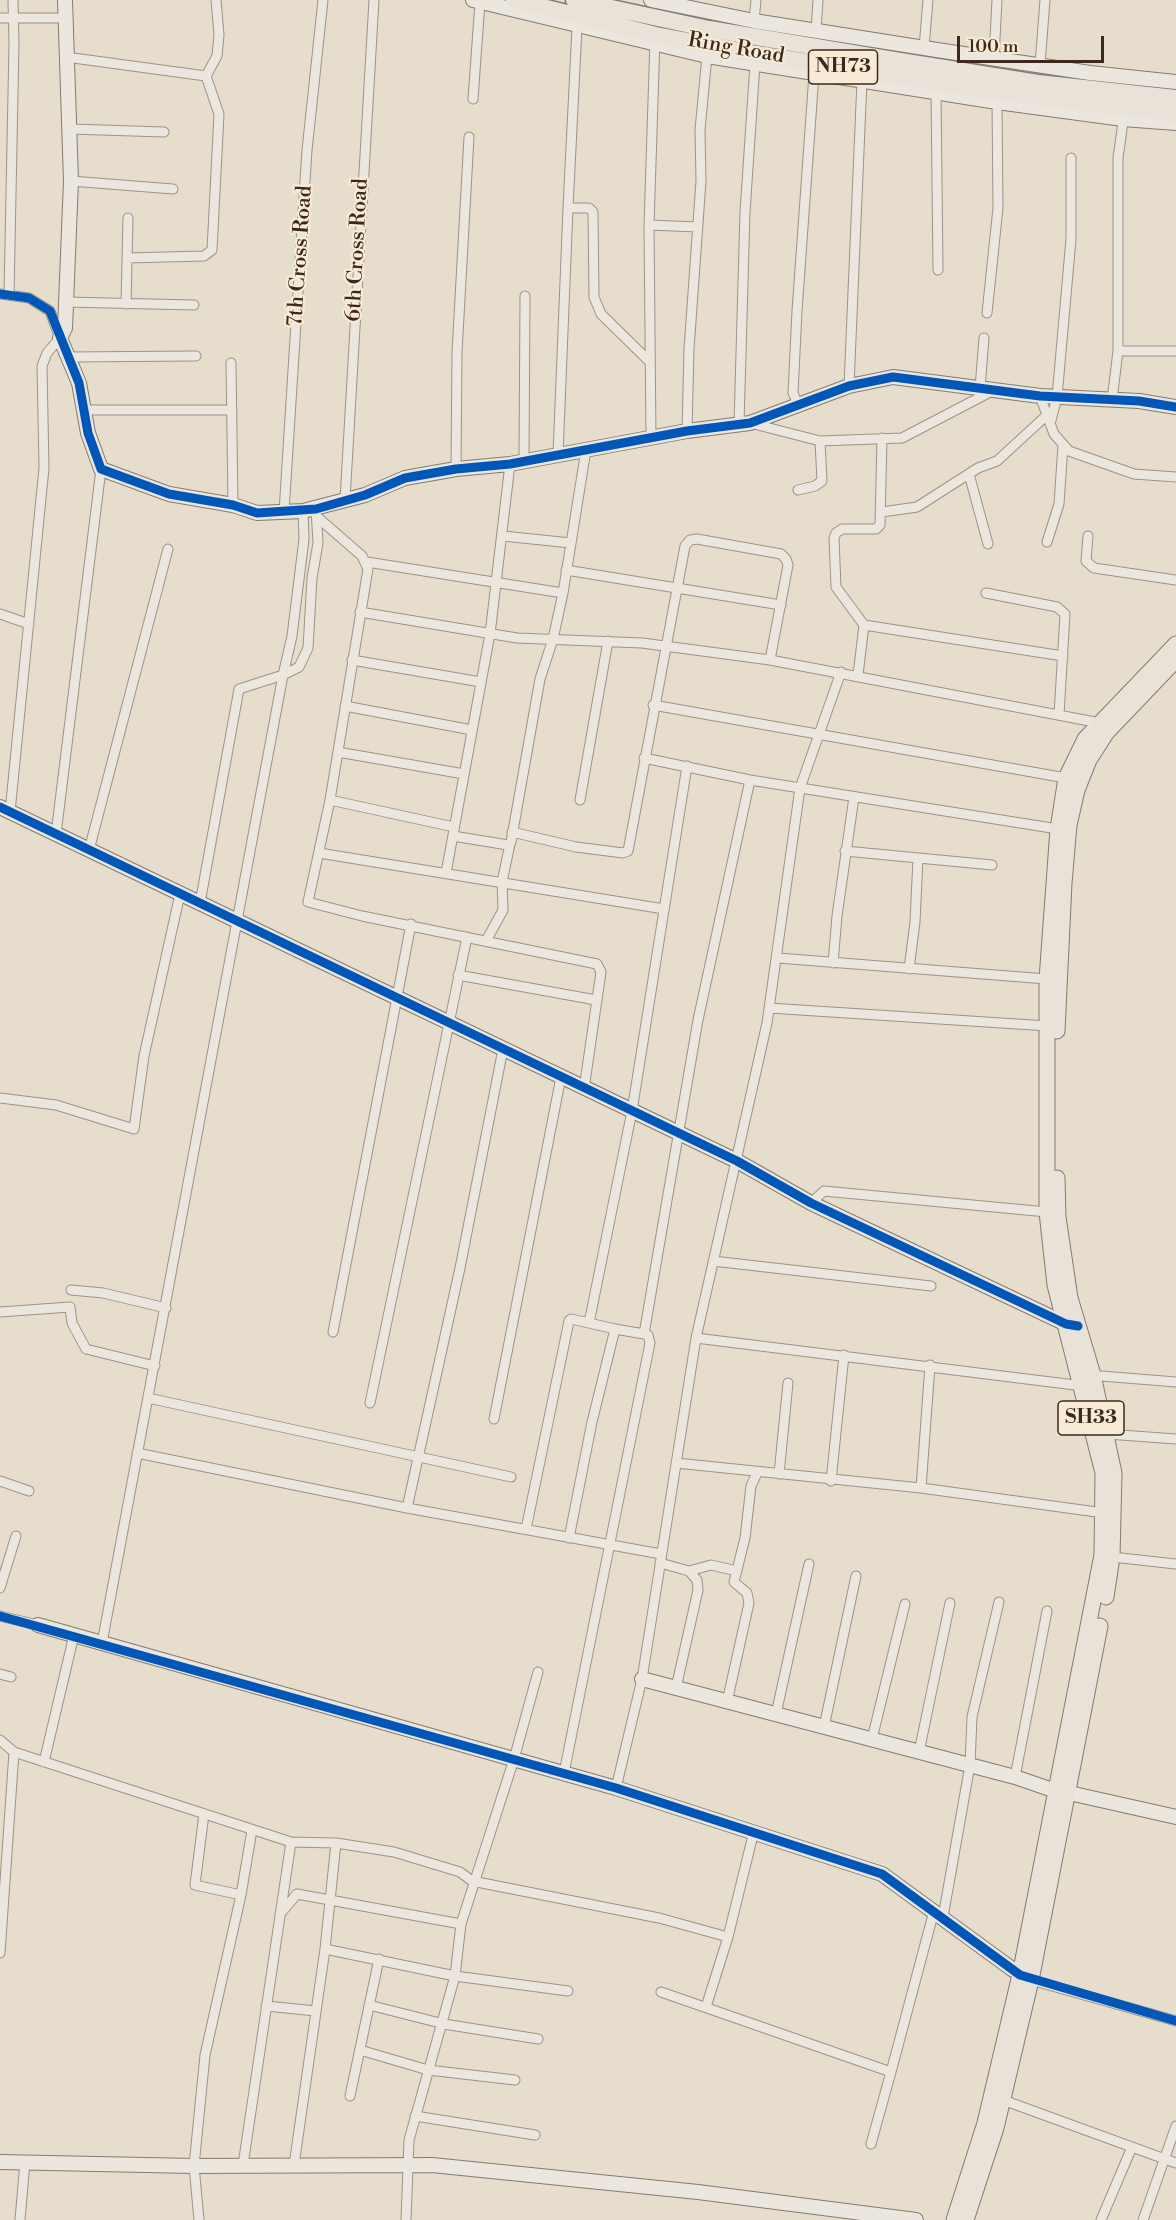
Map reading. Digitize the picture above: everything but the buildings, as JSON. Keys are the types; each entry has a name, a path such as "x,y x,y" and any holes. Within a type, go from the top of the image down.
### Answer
{"highway":[{"name":"Ring Road","path":"514,0 656,20"},
{"name":"Ring Road","path":"574,0 656,20 1032,101 1124,114 1176,114"},
{"name":"Ring Road","path":"937,80 1071,78 1176,98"}],"main road":[{"name":"SH33","path":"1072,1325 1055,1285 1047,1212 1047,980 1058,829 1066,778 1085,739 1176,644"},
{"name":"SH33","path":"966,2220 1003,2100 1062,1791 1097,1590 1104,1513 1104,1473 1072,1325 1063,1263 1056,1172 1058,1025 1064,883 1069,825 1077,790 1089,760 1107,732 1176,660"},
{"name":"SH33","path":"1062,1791 1112,1557 1114,1473 1107,1434 1085,1379"},
{"name":"SH33","path":"954,2220 985,2123 1026,1977"}],"street":[{"path":"13,0 12,192 4,295 29,298 50,311 79,383 88,433 101,469 56,834"},
{"path":"65,0 71,181 65,328 60,338 47,352 42,366 44,468 28,624 5,809 679,1133 736,1161 811,1203 1072,1325"},
{"path":"128,258 204,256 212,250 219,114 206,76 217,56 219,35 216,0"},
{"name":"7th Cross Road","path":"284,512 307,150 323,0"},
{"name":"6th Cross Road","path":"345,500 374,0"},
{"path":"754,21 756,0"},
{"path":"816,31 818,0"},
{"path":"924,48 928,0"},
{"path":"994,58 997,0"},
{"path":"1040,65 1045,0"},
{"path":"473,99 476,1 577,27 656,20 705,6 754,21 1040,65 1071,78 1176,82"},
{"path":"0,18 65,18"},
{"path":"656,20 707,56 862,80 937,80 997,102 1032,101"},
{"path":"651,438 649,225 656,20"},
{"path":"558,455 577,27"},
{"path":"687,431 689,349 698,227 700,130 707,56"},
{"path":"66,57 206,76"},
{"path":"745,424 745,212 756,64"},
{"path":"798,404 793,393 814,74"},
{"path":"849,386 862,80"},
{"path":"937,80 938,270"},
{"path":"987,313 998,208 997,102"},
{"path":"1112,399 1119,351 1118,186 1124,114 1176,123"},
{"path":"70,129 164,132"},
{"path":"456,469 458,352 469,137"},
{"path":"882,512 917,507 969,474 1004,457 1049,419 1057,397 1071,239 1071,158"},
{"path":"71,181 173,189"},
{"path":"0,191 12,192"},
{"path":"568,208 589,208 593,212 594,297 601,314 650,362"},
{"path":"126,304 128,218"},
{"path":"649,225 698,227"},
{"path":"524,461 525,296"},
{"path":"66,302 194,305"},
{"path":"980,388 984,338"},
{"path":"1119,351 1176,351 1176,346"},
{"path":"68,357 196,356"},
{"path":"231,363 233,506"},
{"path":"101,469 169,494 257,513 312,512 405,478 456,469 510,464 687,431 745,424 849,386 893,377 1040,396 1112,399 1176,407"},
{"path":"745,424 820,441 907,436 994,390"},
{"path":"1040,396 1049,419 1063,445 1069,451 1134,474 1176,477"},
{"path":"84,410 232,410"},
{"path":"858,675 864,625 836,587 834,538 836,532 842,530 876,529 882,520 882,438"},
{"path":"798,490 822,481 820,441"},
{"path":"1047,542 1059,504 1063,445"},
{"path":"486,941 503,910 502,882 540,679 553,639 563,593 586,450"},
{"path":"446,873 490,634 510,464"},
{"path":"969,474 988,544"},
{"path":"312,512 366,562 368,569 330,800 308,902 597,964 601,972 584,1089"},
{"path":"102,1643 166,1308 236,920 292,636 304,539 312,512"},
{"path":"200,903 238,689 283,675 299,667 308,648 312,578 318,543 312,512"},
{"path":"503,536 571,543"},
{"path":"1088,536 1086,561 1094,568 1176,580"},
{"path":"512,832 576,847 623,853 628,851 653,705 668,646 685,546 697,539 781,554 788,565 770,660"},
{"path":"89,850 168,549"},
{"path":"366,562 563,593"},
{"path":"566,570 781,605"},
{"path":"986,593 1062,609 1066,620 1059,715"},
{"path":"360,612 517,638 608,641 668,646 770,660 1100,723"},
{"path":"0,614 28,624"},
{"path":"864,625 1064,656"},
{"path":"580,800 608,641"},
{"path":"352,660 481,682"},
{"path":"616,1788 642,1679 696,1338 769,1008 778,958 800,788 841,672"},
{"path":"653,705 1066,778"},
{"path":"345,706 472,730"},
{"path":"338,752 464,774"},
{"path":"644,758 750,780 1058,829"},
{"path":"588,1323 632,1111 687,766"},
{"path":"644,1334 700,1009 750,780"},
{"path":"833,963 845,851 854,797"},
{"path":"330,800 510,844"},
{"path":"845,851 992,865"},
{"path":"319,853 664,909"},
{"path":"909,969 915,922 918,858"},
{"path":"0,1098 56,1106 134,1129 144,1056 180,894"},
{"path":"333,1332 411,924"},
{"path":"370,1403 467,937"},
{"path":"778,958 1047,980"},
{"path":"458,975 596,1000"},
{"path":"769,1008 1048,1026"},
{"path":"407,1508 503,1049"},
{"path":"494,1419 561,1077"},
{"path":"811,1203 824,1191 1047,1212"},
{"path":"713,1261 931,1286"},
{"path":"71,1290 104,1293 166,1308"},
{"path":"0,1312 70,1307 72,1323 86,1349 155,1366"},
{"path":"526,1529 568,1321 571,1319 648,1335 650,1342 564,1773"},
{"path":"569,1538 592,1422 615,1329"},
{"path":"696,1338 930,1365 1085,1379 1176,1382"},
{"path":"831,1481 844,1355"},
{"path":"921,1488 930,1365"},
{"path":"779,1474 788,1383"},
{"path":"148,1398 511,1477"},
{"path":"1107,1434 1176,1439"},
{"path":"137,1453 407,1508 608,1545 660,1559 689,1571 695,1575 698,1590 676,1688"},
{"path":"676,1463 831,1481 921,1488 1104,1513"},
{"path":"727,1702 749,1603 747,1593 734,1582 745,1538 752,1486 757,1473"},
{"path":"0,1481 28,1491"},
{"path":"0,1588 16,1536"},
{"path":"1112,1557 1176,1564"},
{"path":"776,1714 809,1564"},
{"path":"689,1571 711,1565 736,1571"},
{"path":"824,1727 856,1576"},
{"path":"872,2144 891,2072 939,1914 969,1765 972,1717 999,1602"},
{"path":"919,1752 950,1603"},
{"path":"872,1739 905,1604"},
{"path":"1015,1777 1047,1611"},
{"path":"0,1616 616,1788 882,1874 1026,1977 1176,2021"},
{"path":"44,1762 74,1635"},
{"path":"406,2220 409,2140 428,2070 444,2024 455,1976 460,1924 472,1881 514,1759 538,1672"},
{"path":"0,1674 11,1677"},
{"path":"642,1679 1062,1791 1176,1817"},
{"path":"0,1740 14,1752 291,1842 336,1843 394,1852 460,1872 472,1881 659,1918 728,1937"},
{"path":"0,1953 4,1846 14,1752"},
{"path":"204,1814 195,1885 241,1896"},
{"path":"199,2220 194,2166 205,2055 241,1896 252,1830"},
{"path":"706,2007 728,1937 754,1831"},
{"path":"243,2165 291,1842"},
{"path":"294,2165 325,1949 336,1843"},
{"path":"280,1915 297,1894 460,1924"},
{"path":"325,1949 455,1976 567,1992"},
{"path":"350,2096 379,1959"},
{"path":"661,1992 891,2072"},
{"path":"369,2005 444,2024 538,2039"},
{"path":"266,2006 316,2011"},
{"path":"360,2050 428,2070 515,2080"},
{"path":"1003,2100 1176,2163"},
{"path":"415,2115 536,2135"},
{"path":"1143,2220 1176,2126"},
{"path":"1101,2220 1132,2147"},
{"path":"0,2162 194,2166 432,2165 698,2192 916,2220"},
{"path":"20,2220 25,2162"}],"cycle path":[{"path":"0,294 29,298 50,311 79,383 88,433 101,469 169,494 233,505 257,513 316,509 365,495 405,478 456,469 510,464 687,431 750,423 849,386 893,377 1040,396 1139,401 1176,407"},
{"path":"0,807 737,1161 811,1203 1066,1324 1078,1326"},
{"path":"0,1616 616,1788 882,1874 1020,1975 1176,2021"}]}
